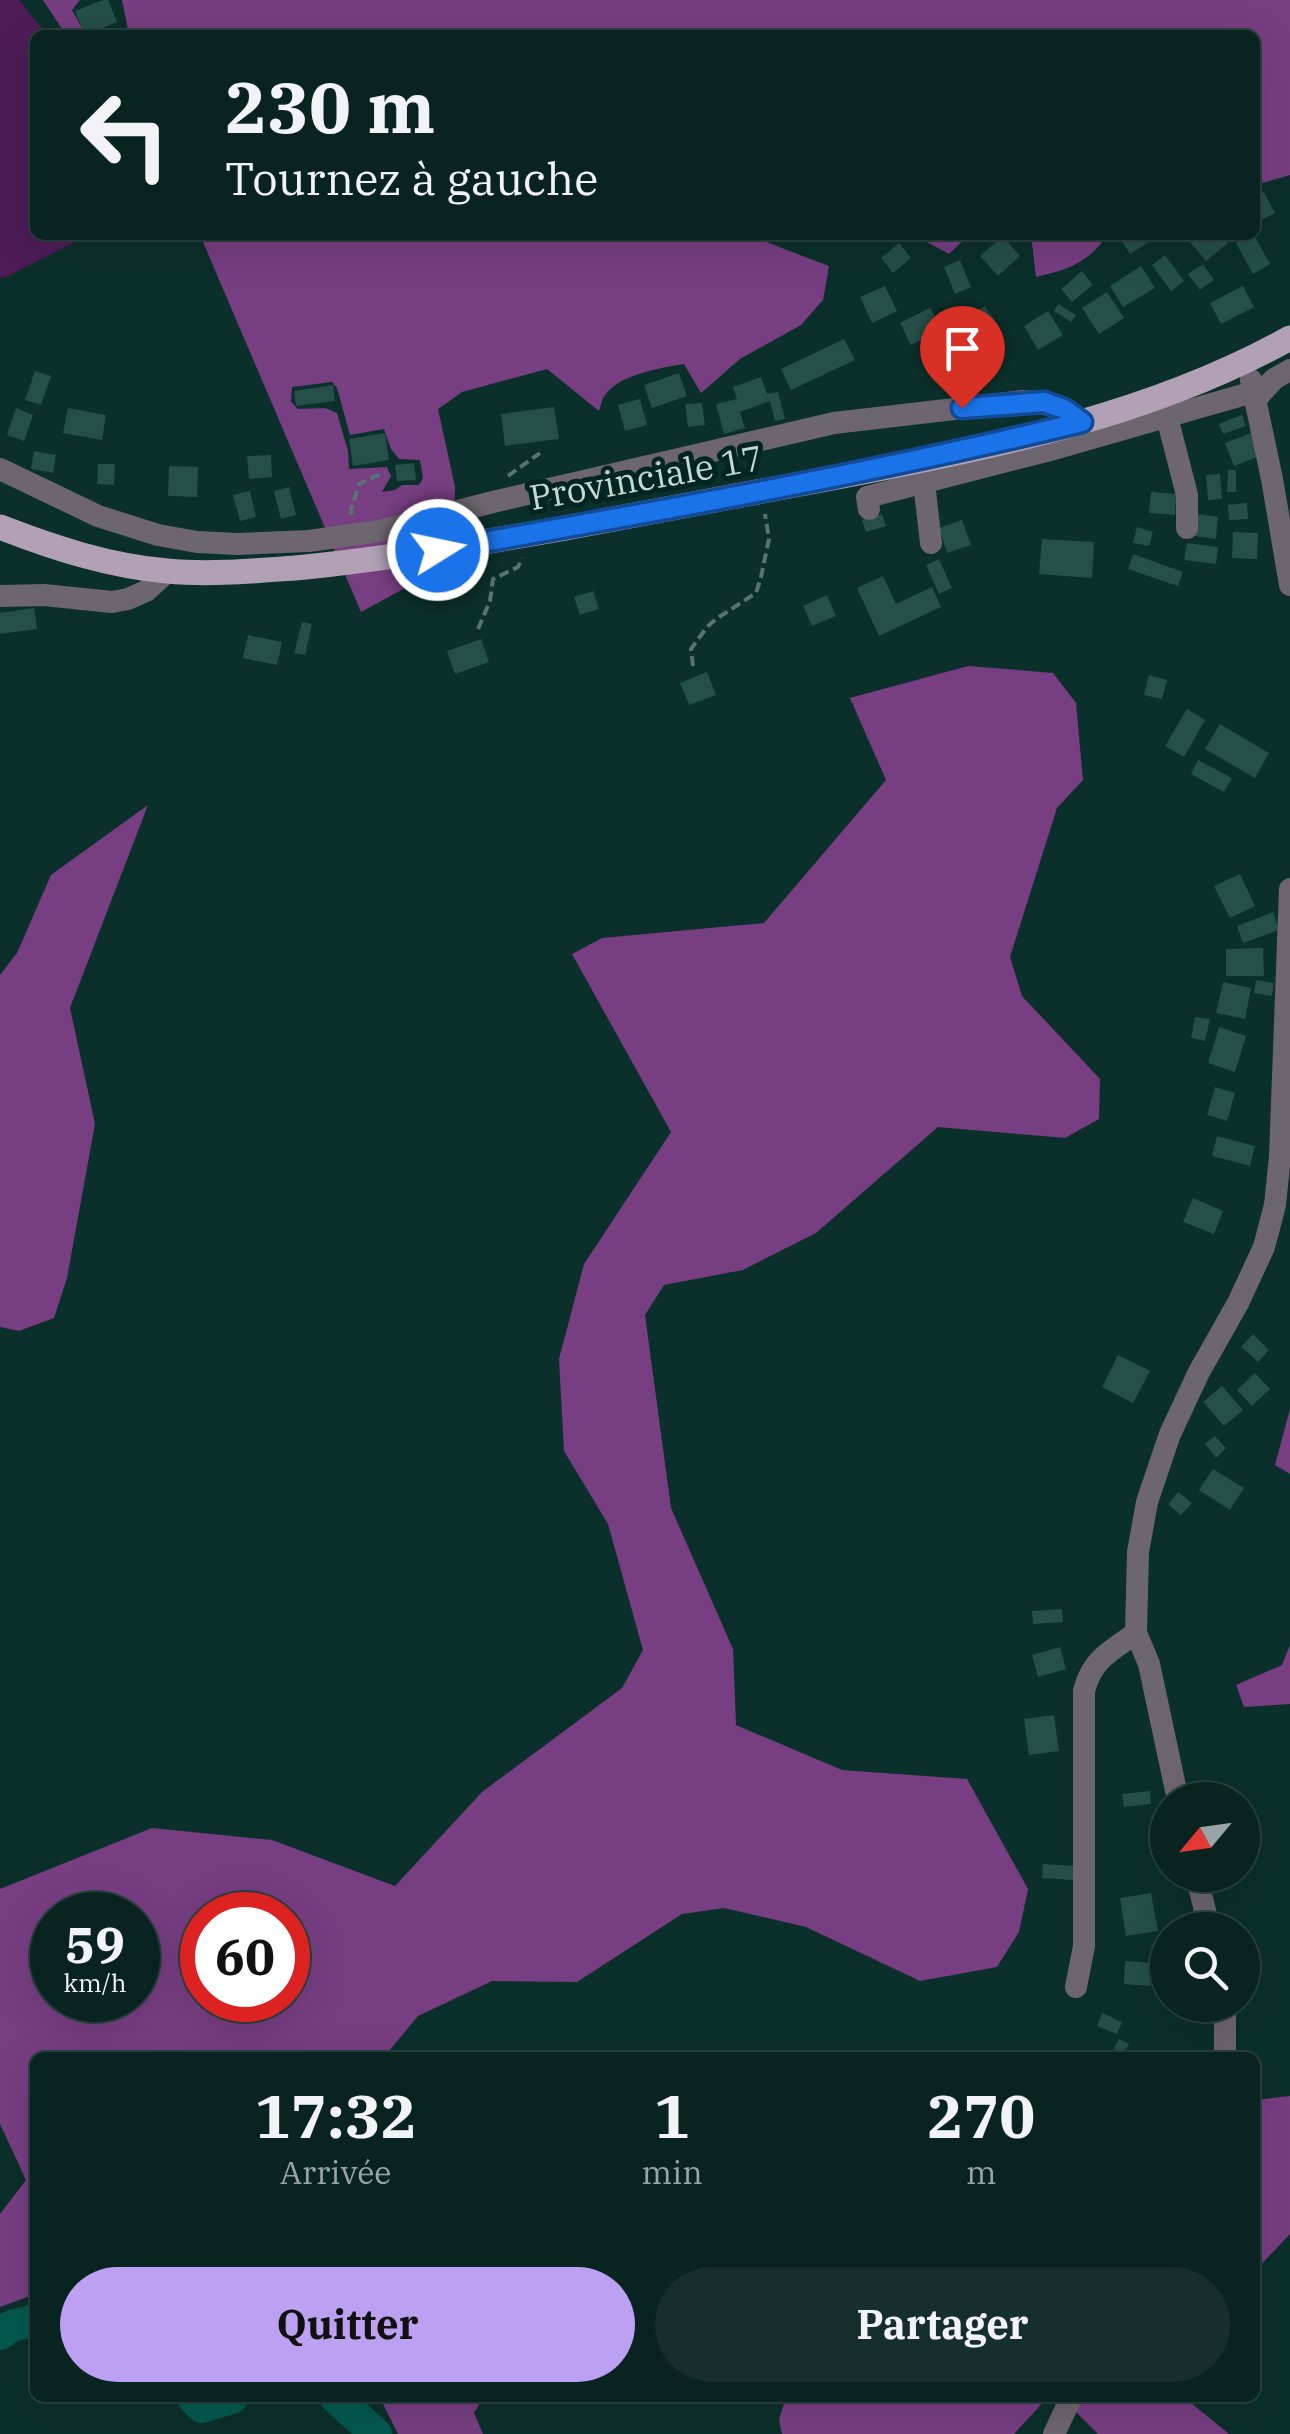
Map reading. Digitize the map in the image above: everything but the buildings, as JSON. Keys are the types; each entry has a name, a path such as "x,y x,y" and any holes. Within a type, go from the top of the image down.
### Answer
{"main road":[{"name":"Provinciale 17","path":"0,526 110,563 168,571 226,572 346,563 525,535 928,459 1082,422 1159,398 1247,362 1290,338"}],"street":[{"path":"1247,362 1290,585"},
{"path":"869,509 867,497 1254,396 1290,370"},
{"path":"0,469 98,516 158,535 238,544 309,541 379,531 834,423 1024,401 1064,409 1082,422"},
{"path":"1168,417 1187,495 1187,528"},
{"path":"924,482 931,543"},
{"path":"0,596 44,594 112,602 146,591 168,571"},
{"path":"1174,1782 1149,1664 1136,1633 1138,1552 1147,1502 1170,1434 1264,1248 1275,1206 1290,889"},
{"path":"1076,1986 1084,1946 1084,1691 1088,1674 1101,1659 1136,1633"},
{"path":"1225,2022 1225,2052"},
{"path":"1054,2434 1069,2402"}],"path":[{"path":"355,535 351,510 359,484 386,472"},
{"path":"693,666 691,649 707,626 756,593 768,539 764,491"},
{"path":"478,629 490,601 493,579 518,568 525,535"}],"shaded area":[{"path":"0,0 19,0 43,30 30,30 30,240 79,240 0,278"},
{"path":"43,0 80,0 72,10 83,30 63,30"},
{"path":"122,0 1290,0 1290,175 1260,184 1260,30 128,30"},
{"path":"202,240 761,240 829,266 823,300 801,325 740,359 701,393 684,364 620,382 605,395 599,411 547,369 462,392 438,409 455,487 453,562 361,612","holes":["332,382 350,435 384,429 399,459 420,460 423,478 419,485 402,485 382,492 391,476 387,467 349,469 337,413 325,408 298,409 291,402 292,387"]},
{"path":"923,240 964,240 949,254"},
{"path":"1029,240 1103,240 1076,264 1036,277"},
{"path":"968,666 1053,673 1076,703 1083,780 1057,808 1010,957 1022,996 1100,1079 1099,1119 1065,1138 938,1127 816,1233 743,1270 664,1285 645,1315 671,1508 733,1649 736,1725 842,1770 967,1779 1028,1889 1019,1932 997,1967 920,1981 806,1927 724,1908 682,1914 577,1982 492,1981 418,2016 388,2052 30,2052 30,2296 0,2307 0,2214 26,2180 0,2124 0,1889 152,1828 272,1840 395,1886 482,1792 622,1688 643,1650 608,1524 564,1451 559,1359 584,1264 671,1132 572,954 602,938 764,923 886,780 850,698"},
{"path":"148,805 70,1008 95,1124 67,1278 54,1318 19,1331 0,1327 0,975 17,953 51,875"},
{"path":"1290,1409 1290,1474 1275,1465"},
{"path":"1290,1645 1290,1704 1244,1707 1236,1685 1282,1665"},
{"path":"1290,2096 1290,2234 1260,2266 1260,2099"},
{"path":"382,2402 481,2402 474,2413 483,2434 398,2434"},
{"path":"785,2402 1043,2402 1014,2434 782,2434 779,2419"},
{"path":"1066,2402 1190,2402 1229,2434 1098,2434"}],"waterway":[{"path":"0,2334 30,2321"},
{"path":"197,2402 202,2407 219,2402"},
{"path":"340,2402 376,2434"}],"route":[{"path":"438,550 928,459 1082,422 1064,409 1044,402 962,408"}]}
